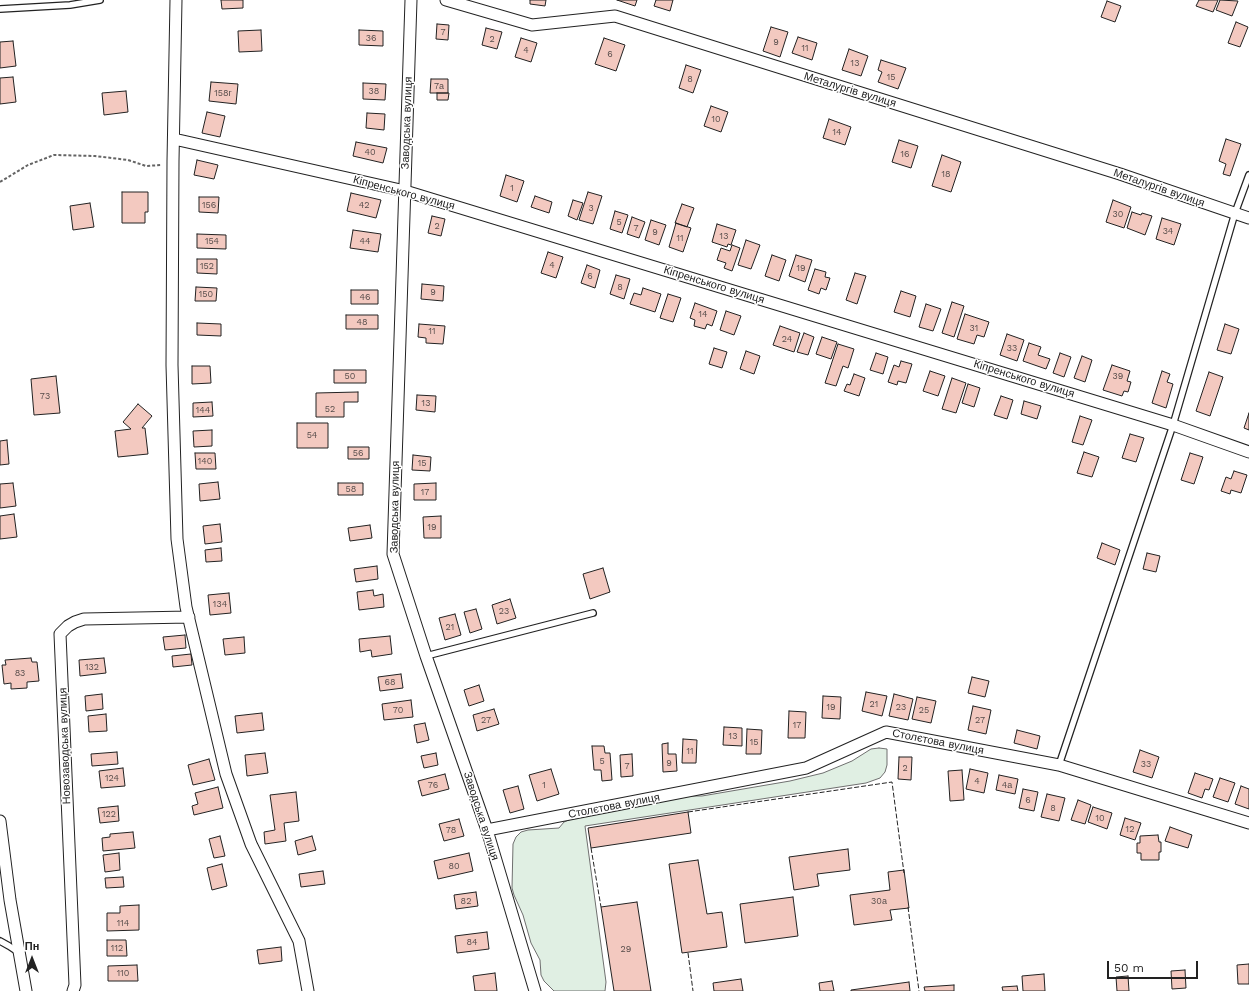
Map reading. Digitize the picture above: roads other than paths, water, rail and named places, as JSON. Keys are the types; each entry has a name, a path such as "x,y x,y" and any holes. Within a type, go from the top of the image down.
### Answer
{"street":[{"path":"176,0 174,139 172,161 172,365 177,531 189,618 226,774 251,844 298,941 308,991"},
{"name":"Заводська вулиця","path":"411,0 393,554 426,656 487,830 535,991"},
{"name":"Металургів вулиця","path":"446,0 532,25 615,16 1120,174 1249,218"},
{"name":"Кіпренського вулиця","path":"174,139 405,191 1173,425 1249,452"},
{"name":"Новозаводська вулиця","path":"73,991 75,985 60,634 68,626 75,622 84,620 189,618"},
{"name":"Столєтова вулиця","path":"487,830 806,768 886,732 1059,765 1249,823"},
{"path":"0,821 10,900 26,991"}],"lane":[{"path":"0,9 70,5 100,0"},
{"path":"1059,765 1173,425 1235,213 1249,174"},
{"path":"426,656 594,613"},
{"path":"0,942 9,946 19,954"}]}
